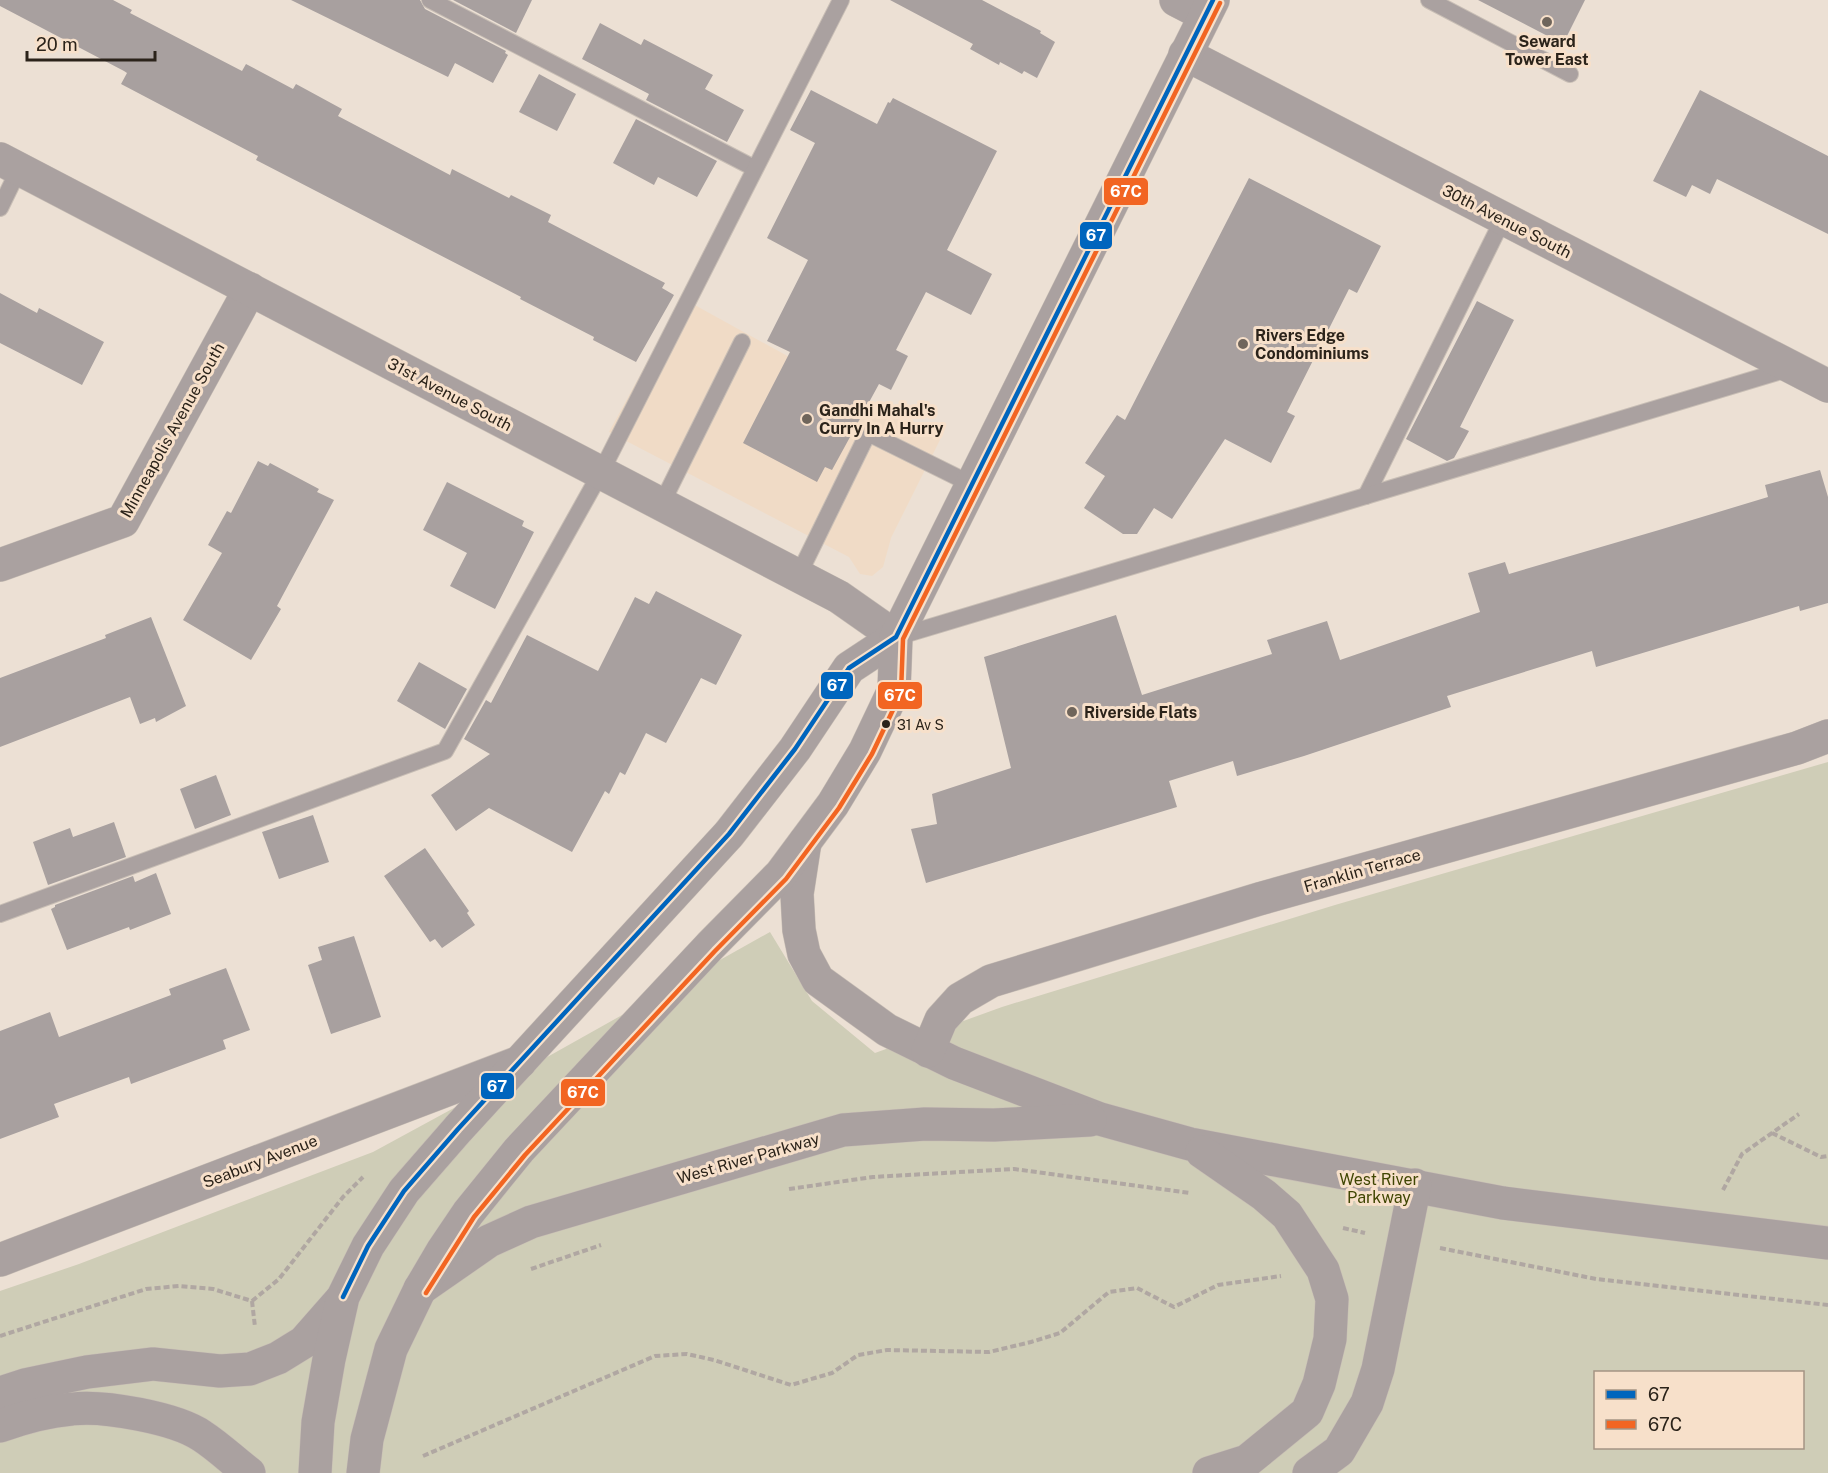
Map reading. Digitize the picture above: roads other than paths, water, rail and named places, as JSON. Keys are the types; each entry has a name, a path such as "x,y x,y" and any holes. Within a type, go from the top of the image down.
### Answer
{"street":[{"path":"363,1473 367,1439 391,1349 420,1289 468,1213 519,1150 710,946 781,874 833,804 865,751 894,690 896,637 1209,8 1176,0"},
{"name":"30th Avenue South","path":"1185,54 1828,386"},
{"name":"31st Avenue South","path":"10,164 839,597 896,637"},
{"name":"Minneapolis Avenue South","path":"0,565 123,521 250,289"},
{"path":"315,1473 318,1422 343,1298 368,1246 404,1191 458,1129 729,834 795,749 849,668 896,637"},
{"name":"Franklin Terrace","path":"928,1050 941,1020 960,999 991,981 1259,899 1797,748 1828,736"},
{"name":"West River Parkway","path":"805,842 797,894 799,930 804,954 818,980 887,1030 954,1062 1100,1119 1190,1144 1503,1203 1828,1243"},
{"name":"Seabury Avenue","path":"0,1260 520,1062"},
{"name":"West River Parkway","path":"420,1289 489,1241 531,1222 843,1130 925,1124 994,1125 1100,1119"},
{"path":"1190,1144 1264,1195 1287,1215 1323,1270 1332,1299 1330,1339 1319,1384 1307,1412 1247,1461 1209,1473"},
{"path":"1309,1473 1339,1451 1367,1403 1378,1369 1415,1185"},
{"path":"0,1393 25,1384 87,1372 153,1364 220,1371 250,1369 278,1358 304,1342 343,1298"},
{"path":"0,1426 73,1408 133,1413 179,1424 201,1435 249,1473"}],"lane":[{"path":"430,0 754,168"},
{"path":"0,914 445,751 600,474 841,0"},
{"path":"1429,0 1570,74"},
{"path":"0,208 10,164"},
{"path":"1366,496 1503,219"},
{"path":"661,506 742,342"},
{"path":"896,637 1792,368"},
{"path":"798,576 868,433 971,484"}],"place":[{"name":"Seward Tower East","path":"1547,22"},
{"name":"Rivers Edge Condominiums","path":"1243,344"},
{"name":"Gandhi Mahal's Curry In A Hurry","path":"807,419"},
{"name":"Riverside Flats","path":"1072,712"},
{"name":"31 Av S","path":"886,724"}]}
